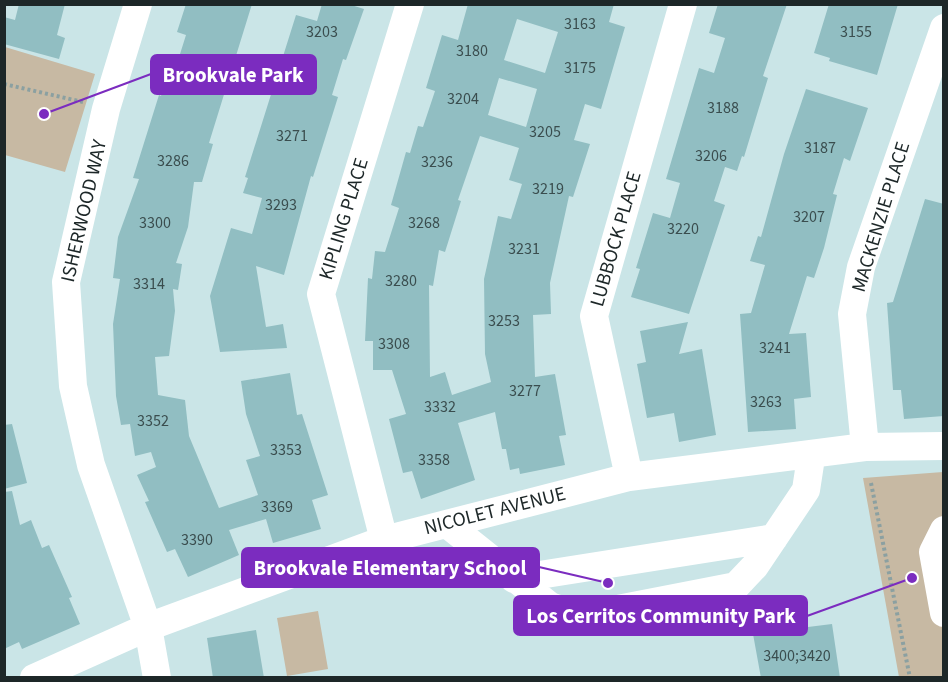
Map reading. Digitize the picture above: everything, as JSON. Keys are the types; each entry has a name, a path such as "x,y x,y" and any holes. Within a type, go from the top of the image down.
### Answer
{"street":[{"name":"ISHERWOOD WAY","path":"138,4 106,109 66,282 74,386 91,465 148,627 157,678"},
{"name":"KIPLING PLACE","path":"384,540 321,294 411,4"},
{"name":"LUBBOCK PLACE","path":"629,477 594,316 683,4"},
{"name":"MACKENZIE PLACE","path":"865,447 852,315 861,267 944,28"},
{"name":"NICOLET AVENUE","path":"34,678 148,627 384,540 629,477 865,447 944,446"},
{"path":"447,524 550,606 570,614 592,614 736,586 755,566 806,490 809,455"},
{"path":"944,530 933,552 944,613"},
{"path":"514,579 774,538"}],"path":[{"path":"4,84 106,109"},
{"path":"871,483 910,678"}],"shaded area":[{"path":"5,47 95,74 65,172 5,155"},
{"path":"943,472 943,677 899,677 863,478"},
{"path":"318,611 328,669 287,676 277,618"}],"building":[{"path":"19,4 65,4 57,35 65,38 59,59 4,44 4,17 15,20"},
{"path":"186,4 252,4 209,143 213,144 202,182 194,182 188,227 176,263 182,264 178,290 173,289 175,311 169,356 155,357 158,395 185,400 189,436 219,508 258,495 246,460 260,456 246,414 241,381 290,373 297,415 302,414 328,495 312,500 321,529 273,543 266,519 229,530 239,555 188,577 175,549 167,552 145,502 149,501 137,475 156,467 151,452 135,456 130,424 121,425 116,396 113,324 120,279 113,278 118,237 139,179 133,178 159,95 161,96 170,68 175,70 186,35 177,32"},
{"path":"322,4 348,4 364,9 346,60 343,59 332,95 338,97 313,177 311,176 284,275 256,266 266,327 283,324 287,348 220,352 210,296 231,228 252,234 262,198 243,193 248,178 245,177 296,15 317,21"},
{"path":"468,4 614,4 609,22 625,27 601,109 585,104 574,140 590,144 573,197 569,196 550,283 551,314 533,315 535,377 555,374 566,435 559,436 565,465 520,474 519,468 510,470 506,449 502,449 495,412 458,423 475,480 421,499 412,471 403,473 389,419 406,414 392,370 373,370 373,341 365,341 368,278 372,279 375,251 385,252 399,208 391,205 406,152 410,153 418,126 423,127 435,91 426,88 442,35 458,40","holes":["517,19 558,32 545,73 504,60","499,78 537,89 526,127 488,115","480,136 519,148 509,180 522,184 511,219 498,216 484,279 485,354 491,382 452,395 445,372 430,377 429,285 433,286 439,250 445,252 461,201 458,200"]},
{"path":"718,4 787,4 763,76 768,78 744,157 742,156 737,171 725,167 714,201 725,205 689,314 631,297 640,269 636,268 653,213 670,218 680,183 666,179 699,68 714,73 725,38 709,33"},
{"path":"829,4 898,4 877,75 829,61 830,58 814,53"},
{"path":"806,89 868,108 850,161 844,158 833,194 837,195 824,248 814,278 807,276 789,334 806,333 811,397 794,399 796,429 748,432 740,314 751,313 765,265 750,261 758,236 761,237 784,154"},
{"path":"925,199 944,204 944,416 904,419 901,390 893,390 887,303 893,302"},
{"path":"688,322 679,354 702,349 716,435 679,442 674,413 647,418 637,364 646,362 640,331"},
{"path":"12,424 27,483 4,489 4,425"},
{"path":"12,491 20,525 31,520 42,548 49,545 72,597 69,598 80,624 22,649 19,642 4,649 4,492"},
{"path":"832,624 840,678 761,678 753,634"},
{"path":"256,630 264,678 213,678 207,638"}],"place":[{"name":"Brookvale Park","path":"44,114"},
{"name":"Los Cerritos Community Park","path":"912,578"},
{"name":"Brookvale Elementary School","path":"608,583"}]}
